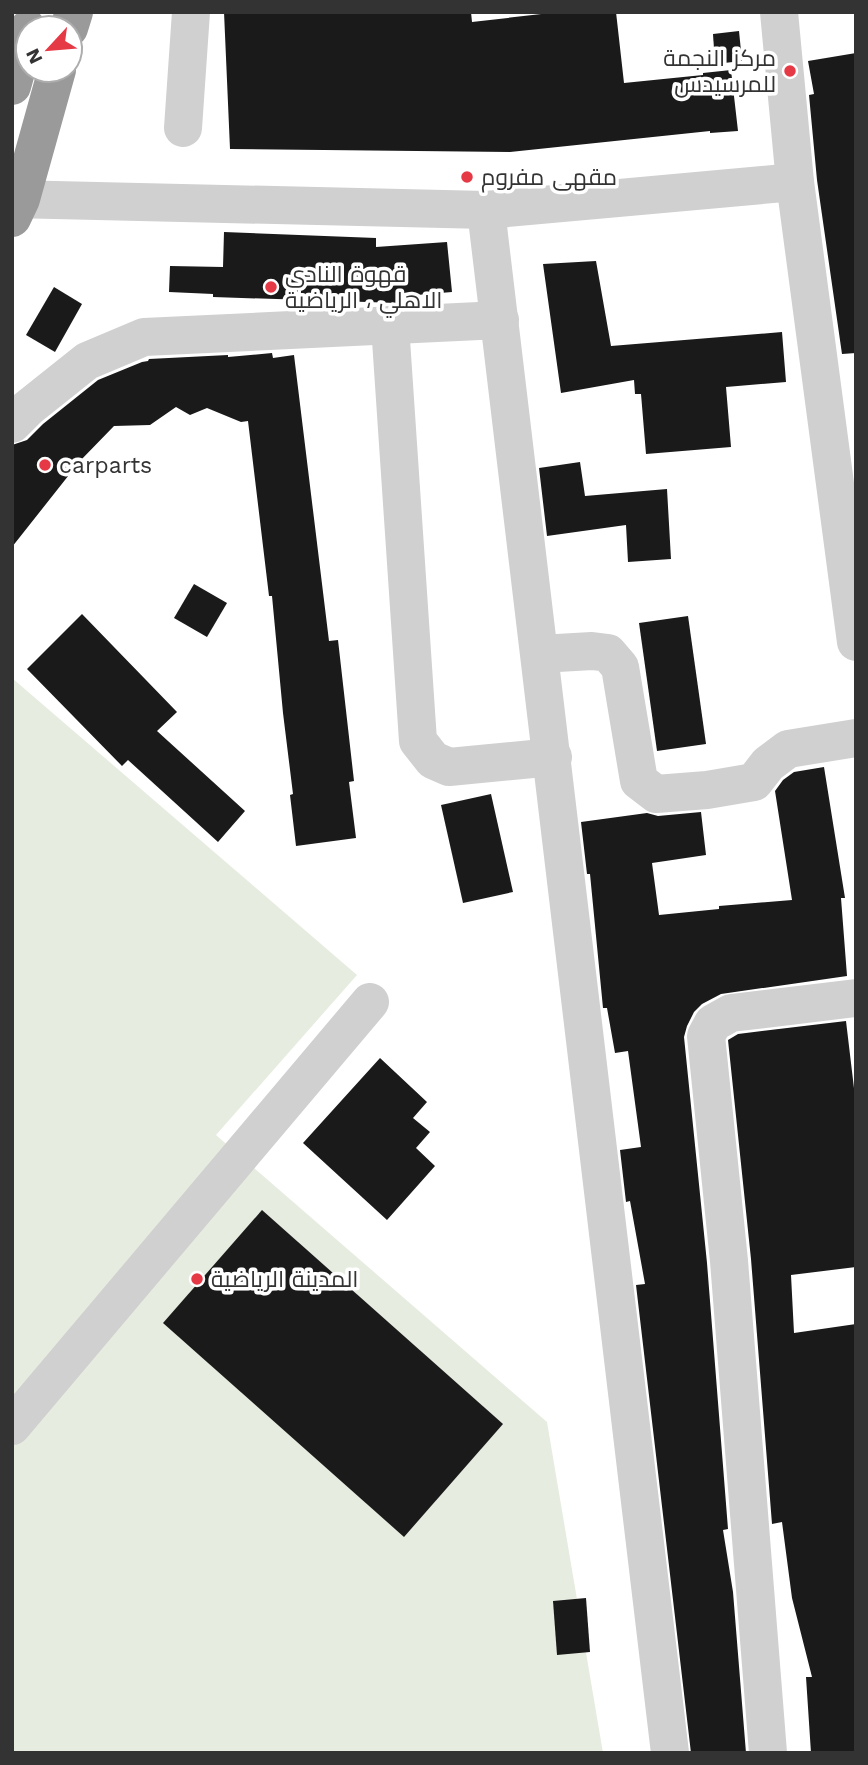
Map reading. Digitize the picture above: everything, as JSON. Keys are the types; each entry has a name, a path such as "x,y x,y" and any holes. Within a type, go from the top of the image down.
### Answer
{"highway":[{"path":"15,205 53,84"}],"street":[{"path":"183,128 191,12"},
{"path":"779,12 795,182 855,632"},
{"path":"15,205 486,210 795,182"},
{"path":"486,210 670,1753"},
{"path":"12,424 87,361 144,337 500,320"},
{"path":"390,325 418,741 433,760 449,767 553,757"},
{"path":"540,654 592,651 608,653 620,667 639,781 656,794 707,790 754,782 768,764 788,749 856,738"},
{"path":"768,1753 729,1261 706,1036 713,1023 731,1013 856,998"},
{"path":"12,1426 370,1002"}],"shaded area":[{"name":"المدينة الرياضية","path":"12,678 357,975 216,1135 547,1422 603,1753 12,1753"}],"building":[{"path":"224,12 471,12 472,22 559,12 616,12 624,83 731,70 738,131 710,131 510,152 230,149"},
{"path":"739,31 742,61 715,64 713,34"},
{"path":"856,53 856,353 842,354 817,180 809,95 814,94 808,61"},
{"path":"224,232 376,238 376,247 447,242 452,292 405,296 406,303 397,303 213,297 213,294 169,292 170,266 223,267"},
{"path":"596,261 611,346 782,332 786,382 726,387 731,447 646,454 641,394 635,394 634,380 561,393 543,264"},
{"path":"54,287 82,304 55,352 26,335"},
{"path":"272,353 273,358 294,355 329,641 338,640 354,781 349,782 356,838 296,846 272,596 269,596 248,421 241,422 207,408 190,415 176,407 150,425 114,426 80,461 12,547 12,445 27,440 98,380 149,359"},
{"path":"580,462 585,496 667,489 671,559 628,562 626,525 547,536 539,468"},
{"path":"194,584 227,603 207,637 174,618"},
{"path":"82,614 177,712 157,731 245,811 218,842 128,760 122,766 27,669"},
{"path":"688,616 706,744 657,751 639,623"},
{"path":"824,767 845,898 841,898 847,976 721,994 702,1004 694,1012 684,1037 707,1263 728,1529 723,1530 733,1592 746,1753 691,1753 636,1285 645,1284 630,1201 626,1202 620,1150 641,1147 628,1051 615,1053 607,1008 603,1008 590,874 587,874 581,822 647,813 658,816 701,812 706,855 652,863 659,915 719,909 719,906 792,900 775,791 783,780 794,772"},
{"path":"491,794 513,892 463,903 441,805"},
{"path":"846,1021 856,1105 856,1267 791,1275 794,1333 856,1324 856,1753 811,1753 806,1677 812,1677 792,1598 782,1522 772,1524 751,1259 728,1040 738,1034"},
{"path":"380,1058 427,1102 413,1118 430,1132 416,1148 435,1166 387,1220 303,1143"},
{"path":"262,1210 503,1424 404,1537 163,1323"},
{"path":"586,1598 590,1652 557,1655 553,1601"}],"place":[{"name":"مركز النجمة للمرسيدس","path":"790,71"},
{"name":"مقهى مفروم","path":"467,177"},
{"name":"قهوة النادي الاهلي ، الرياضية","path":"271,287"},
{"name":"carparts","path":"45,465"},
{"name":"المدينة الرياضية","path":"197,1279"}]}
